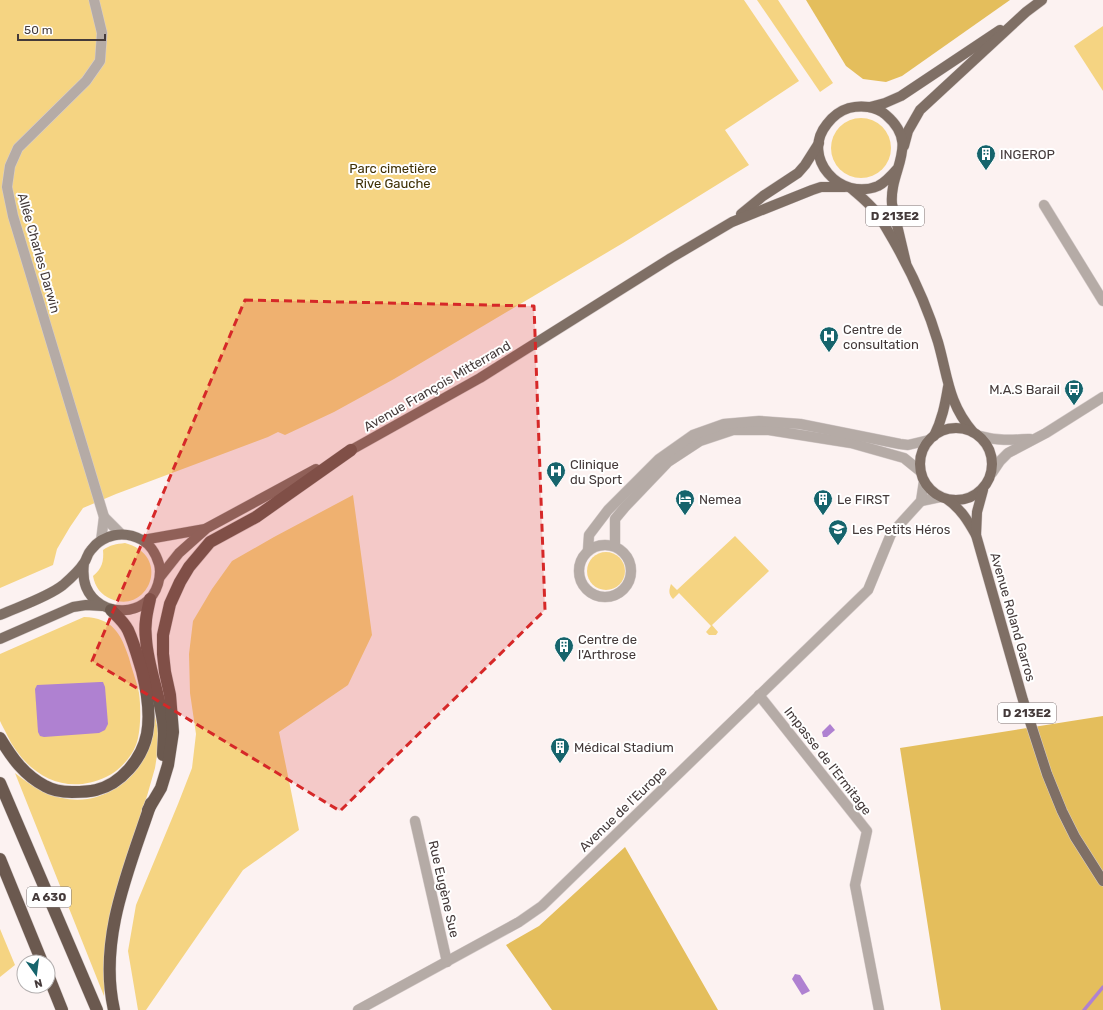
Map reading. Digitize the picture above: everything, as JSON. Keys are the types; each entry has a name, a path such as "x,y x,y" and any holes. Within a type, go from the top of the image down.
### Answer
{"highway":[{"path":"148,810 163,782 168,765 173,732 170,695 163,654 163,635 170,604 180,582 189,567 210,542 256,517 351,450"},
{"path":"114,1010 111,997 110,974 117,905 162,765 164,733 159,699 148,655 146,639 145,625 150,599"},
{"path":"0,738 20,768 33,779 46,787 64,792 97,790 113,783 125,774 141,751 147,735 149,718 148,701 138,657 128,630 106,608"},
{"name":"A 630","path":"0,783 97,1010"},
{"name":"A 630","path":"0,859 39,954"},
{"path":"56,994 62,1010"}],"main road":[{"path":"870,107 885,103 901,96 1042,0"},
{"path":"903,148 901,134 894,121 883,112 870,107 856,106 844,109 833,117 824,127 819,143 820,157 825,169 834,180 848,188 865,190 878,186 889,179 898,168 902,158 908,131 920,110 1026,12"},
{"name":"Avenue François Mitterrand","path":"732,222 763,196 798,173 819,143"},
{"name":"D 213E2","path":"898,168 892,186 891,196 906,263"},
{"name":"Avenue François Mitterrand","path":"150,599 157,588 160,577 179,553 207,528 480,378 665,262 732,222 812,190 821,188 848,188"},
{"name":"D 213E2","path":"848,188 870,205 878,214 906,263 926,307 934,330 948,385 958,411 963,420 976,434"},
{"name":"D 213E2","path":"931,438 940,425 944,412 948,385"},
{"path":"952,428 963,429 976,434 986,444 991,453 993,462 992,473 984,488 976,495 958,501 944,499 931,491 924,482 920,471 920,460 923,449 931,438 942,430 952,428"},
{"name":"Avenue Roland Garros","path":"976,534 977,512 984,488"},
{"name":"Avenue Roland Garros","path":"944,499 957,506 976,534 1022,700 1047,774 1062,811 1075,837 1103,881"},
{"path":"143,540 207,528"},
{"path":"106,608 92,598 86,587 83,576 84,563 89,551 101,540 110,536 121,534 133,536 143,540 151,547 157,556 160,566 160,577"},
{"path":"0,615 62,586 84,563"},
{"path":"0,639 72,606 86,605 121,611 132,610 142,606 150,599"}],"street":[{"name":"Allée Charles Darwin","path":"94,0 102,33 100,61 86,81 18,148 10,166 7,187 13,216 104,517 101,540"},
{"path":"1044,205 1103,301"},
{"path":"992,473 1000,461 1008,453 1046,433 1103,397"},
{"path":"588,550 589,535 608,510 659,458 693,435 724,424 759,421 800,424 900,444 914,444 931,438"},
{"path":"615,546 615,519 624,507 668,462 700,441 733,430 769,430 851,443 904,458 920,471"},
{"path":"976,434 992,440 1004,441 1034,439"},
{"path":"924,482 921,501 944,499"},
{"name":"Avenue de l'Europe","path":"358,1010 519,922 542,906 868,590 890,534 921,501"},
{"name":"Allée Charles Darwin","path":"104,517 121,534"},
{"path":"604,544 615,546 627,554 632,566 632,576 628,584 615,596 598,596 585,588 581,580 579,566 582,558 588,550 595,546 604,544"},
{"name":"Impasse de l'Ermitage","path":"759,695 868,831 855,885 879,1010"},
{"name":"Rue Eugène Sue","path":"415,821 447,962"}],"highlighted area":[{"path":"245,300 534,306 545,610 340,811 92,661"}],"green space":[{"name":"Parc cimetière Rive Gauche","path":"0,0 744,0 799,81 725,130 749,165 623,243 394,379 334,412 285,435 278,432 83,508 57,549 53,565 0,588"},
{"path":"757,0 778,0 833,83 820,92"},
{"path":"1103,26 1103,91 1074,46"},
{"path":"855,118 867,118 878,123 886,131 891,142 889,160 878,173 867,178 855,178 844,173 836,165 831,154 831,142 836,131 844,123"},
{"path":"353,495 372,635 348,685 279,732 299,830 243,870 146,1010 138,1010 128,951 136,905 192,768 196,734 190,693 189,654 193,621 212,589 232,561"},
{"path":"735,536 769,571 712,625 718,632 716,635 709,635 706,632 711,626 679,593 673,599 671,597 669,592 671,584 677,590"},
{"path":"125,543 140,550 148,559 151,571 150,582 144,592 136,599 124,602 111,599 101,593 95,584 93,576 102,564 103,550 113,545"},
{"path":"606,552 616,555 622,561 625,571 622,581 616,587 606,590 596,587 590,581 587,571 590,561 596,555"},
{"path":"84,617 102,620 109,624 123,642 139,693 139,733 138,740 131,755 124,764 106,777 90,783 61,783 36,771 25,761 15,749 0,721 0,654"},
{"path":"153,707 158,730 158,749 155,768 128,852 105,953 104,996 15,773 40,790 65,799 78,800 105,794 119,786 133,775 137,769"},
{"path":"0,929 15,965 0,977"}],"shaded area":[{"path":"806,0 1010,0 902,76 886,82 863,79 846,66"},
{"path":"103,682 105,687 108,724 105,730 99,733 44,737 40,736 38,732 35,689 37,685"},
{"path":"1103,716 1103,1010 941,1010 900,748"},
{"path":"830,724 835,730 827,737 823,737 822,732"},
{"path":"625,847 718,1010 552,1010 506,945 539,926"},
{"path":"795,974 800,975 810,991 802,995 792,979"}],"waterway":[{"path":"1084,1010 1103,987"}],"place":[{"name":"INGEROP","path":"986,171"},
{"name":"Centre de consultation","path":"829,353"},
{"name":"M.A.S Barail","path":"1074,406"},
{"name":"Clinique du Sport","path":"556,488"},
{"name":"Nemea","path":"685,516"},
{"name":"Le FIRST","path":"823,516"},
{"name":"Les Petits Héros","path":"838,546"},
{"name":"Centre de l'Arthrose","path":"564,663"},
{"name":"Médical Stadium","path":"560,764"}]}
